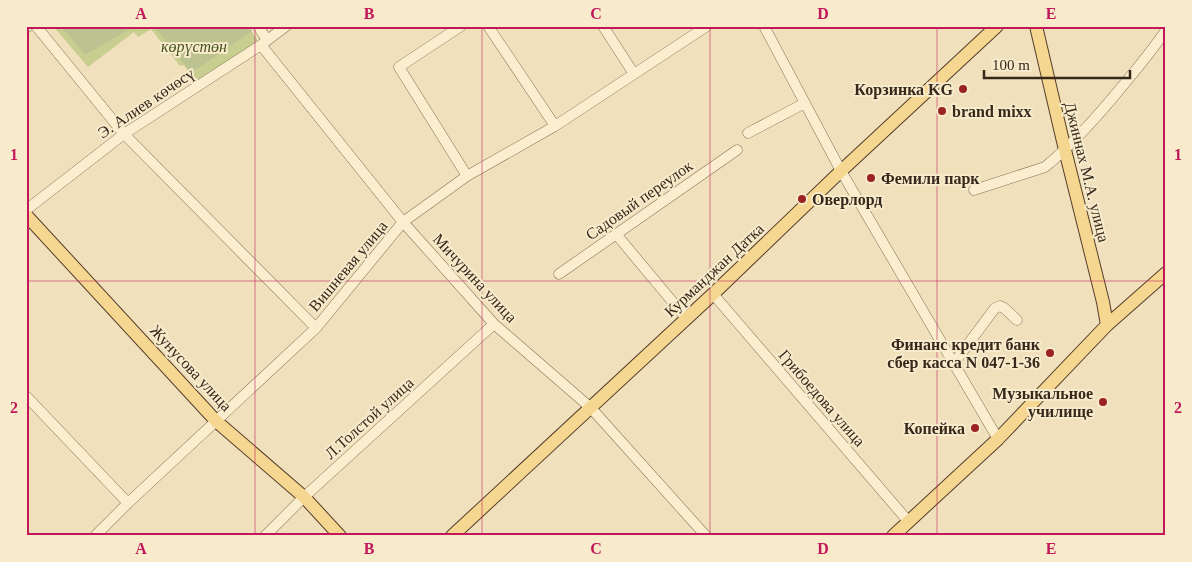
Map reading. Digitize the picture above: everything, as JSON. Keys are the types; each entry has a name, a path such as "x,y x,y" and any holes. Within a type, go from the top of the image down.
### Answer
{"main road":[{"name":"Курманджан Датка","path":"452,536 713,294 841,171 997,26"},
{"name":"Джиннах М.А. улица","path":"1036,26 1107,324"},
{"name":"Жунусова улица","path":"26,215 216,421 304,497 340,536"},
{"path":"893,536 998,439 1107,324 1166,273"}],"street":[{"path":"36,26 124,134 316,328"},
{"name":"Мичурина улица","path":"258,26 264,42 403,222 494,324 591,408 706,536"},
{"name":"Э. Алиев көчөсү","path":"26,210 124,134 286,26"},
{"path":"461,26 399,67 467,176"},
{"path":"488,26 555,126"},
{"path":"603,26 634,74"},
{"name":"Вишневая улица","path":"95,536 316,328 403,222 467,176 555,126 707,26"},
{"path":"764,26 841,171 998,439"},
{"path":"974,190 1044,167 1065,150 1101,112 1166,30"},
{"path":"748,133 805,103"},
{"name":"Садовый переулок","path":"558,274 737,150"},
{"path":"616,234 686,318"},
{"name":"Грибоедова улица","path":"713,294 908,521"},
{"path":"954,363 995,308 1000,306 1004,308 1017,320"},
{"name":"Л.Толстой улица","path":"265,536 304,497 494,324"},
{"path":"26,396 128,503"}],"green space":[{"path":"53,26 248,26 259,42 196,82 184,65 180,66 151,29 138,37 134,32 88,67"},
{"name":"көрүстөн","path":"61,26 135,26 85,55"},
{"name":"көрүстөн","path":"154,26 249,26 252,31 191,73"}],"place":[{"name":"Корзинка KG","path":"963,89"},
{"name":"brand mixx","path":"942,111"},
{"name":"Фемили парк","path":"871,178"},
{"name":"Оверлорд","path":"802,199"},
{"name":"Финанс кредит банк сбер касса N 047-1-36","path":"1050,353"},
{"name":"Музыкальное училище","path":"1103,402"},
{"name":"Копейка","path":"975,428"}]}
